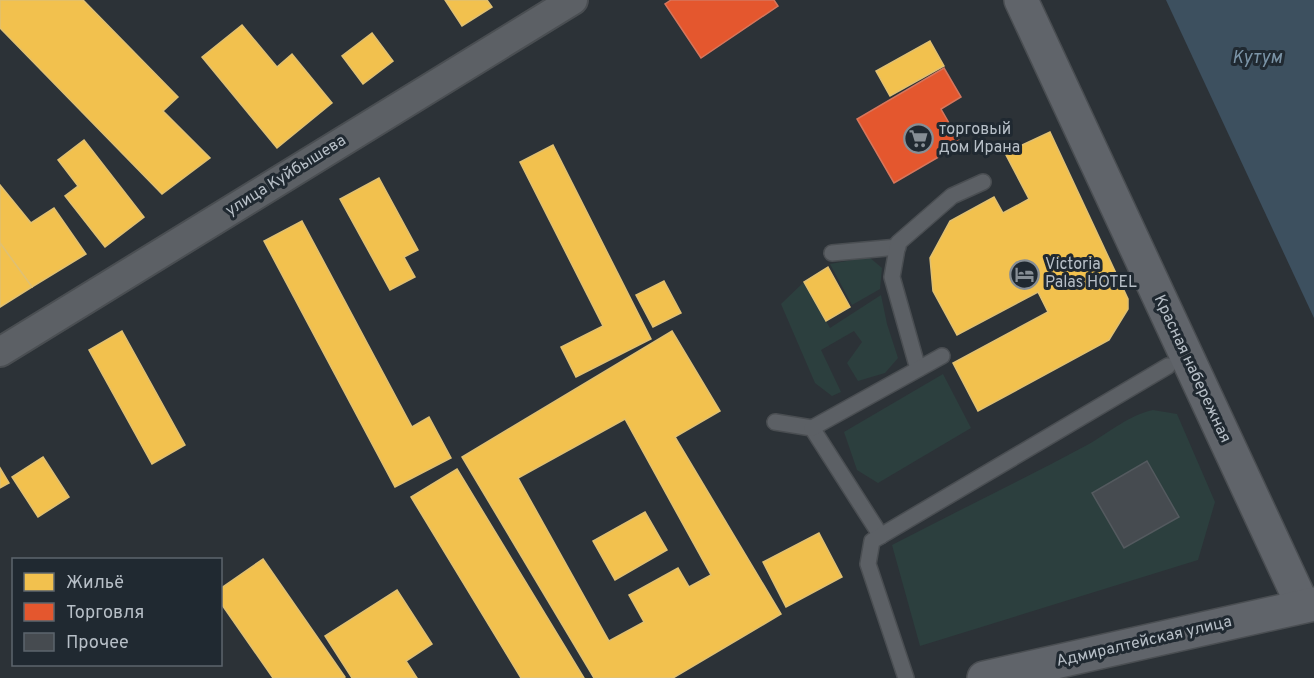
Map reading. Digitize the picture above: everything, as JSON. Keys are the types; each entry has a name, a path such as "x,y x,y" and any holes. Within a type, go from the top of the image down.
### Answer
{"main road":[{"name":"Красная набережная","path":"1021,0 1309,605"},
{"name":"Адмиралтейская улица","path":"984,678 1309,605"}],"street":[{"name":"улица Куйбышева","path":"0,352 573,0"}],"lane":[{"path":"918,369 892,277 898,243 952,196 983,182"},
{"path":"832,253 898,247"},
{"path":"776,422 812,429 942,356"},
{"path":"906,678 868,564 872,541 1168,366"},
{"path":"812,429 881,536"}],"green space":[{"path":"869,257 882,268 880,289 852,305 830,264"},
{"path":"804,282 830,328 881,295 898,358 885,373 858,381 847,363 862,342 854,331 821,350 841,392 832,396 815,383 781,304"},
{"path":"943,374 971,428 878,483 857,470 844,432"},
{"path":"1153,410 1177,414 1215,502 1198,560 920,646 892,545 1065,457 1128,420"}],"water":[{"name":"Кутум","path":"1166,0 1314,0 1314,318"}],"building: Жильё":[{"path":"0,0 83,0 178,97 163,111 210,158 162,194 0,28"},
{"path":"445,0 487,0 492,7 462,26"},
{"path":"242,25 277,67 292,54 332,103 277,148 202,57"},
{"path":"372,33 393,61 363,84 342,56"},
{"path":"930,41 944,66 890,96 876,71"},
{"name":"Victoria Palas HOTEL","path":"1050,132 1128,299 1128,309 1109,340 978,411 953,363 1048,312 1038,292 957,335 933,291 930,258 950,221 994,197 1003,213 1029,199 1005,153"},
{"path":"84,140 144,217 105,247 65,196 78,186 58,160"},
{"path":"553,145 651,339 576,377 561,347 603,326 520,162"},
{"path":"379,178 418,250 404,257 415,277 390,290 340,199"},
{"path":"0,185 31,223 54,208 86,254 32,287 0,243"},
{"path":"302,221 412,427 429,417 451,458 395,487 264,241"},
{"path":"0,243 32,287 0,307"},
{"path":"828,267 850,307 826,321 804,282"},
{"path":"664,281 681,313 653,327 636,295"},
{"path":"122,331 185,445 152,464 89,350"},
{"path":"672,331 720,411 675,437 781,614 673,678 594,678 462,457","holes":["625,419 711,575 689,587 678,568 629,595 644,622 609,641 518,478"]},
{"path":"43,457 69,497 38,517 12,477"},
{"path":"0,468 9,483 0,488"},
{"path":"457,469 584,678 521,678 411,497"},
{"path":"645,512 667,550 615,580 593,541"},
{"path":"819,533 842,577 786,607 763,562"},
{"path":"263,559 345,677 273,678 222,605 222,588"},
{"path":"397,590 432,644 406,661 417,678 352,678 325,636"}],"building: Торговля":[{"path":"671,0 774,0 778,6 701,58 665,4"},
{"path":"944,68 961,97 941,109 961,144 894,183 857,119"}],"building: Прочее":[{"path":"1147,461 1179,517 1124,548 1092,493"}],"place":[{"name":"торговый дом Ирана","path":"918,139"},
{"name":"Victoria Palas HOTEL","path":"1024,274"}]}
